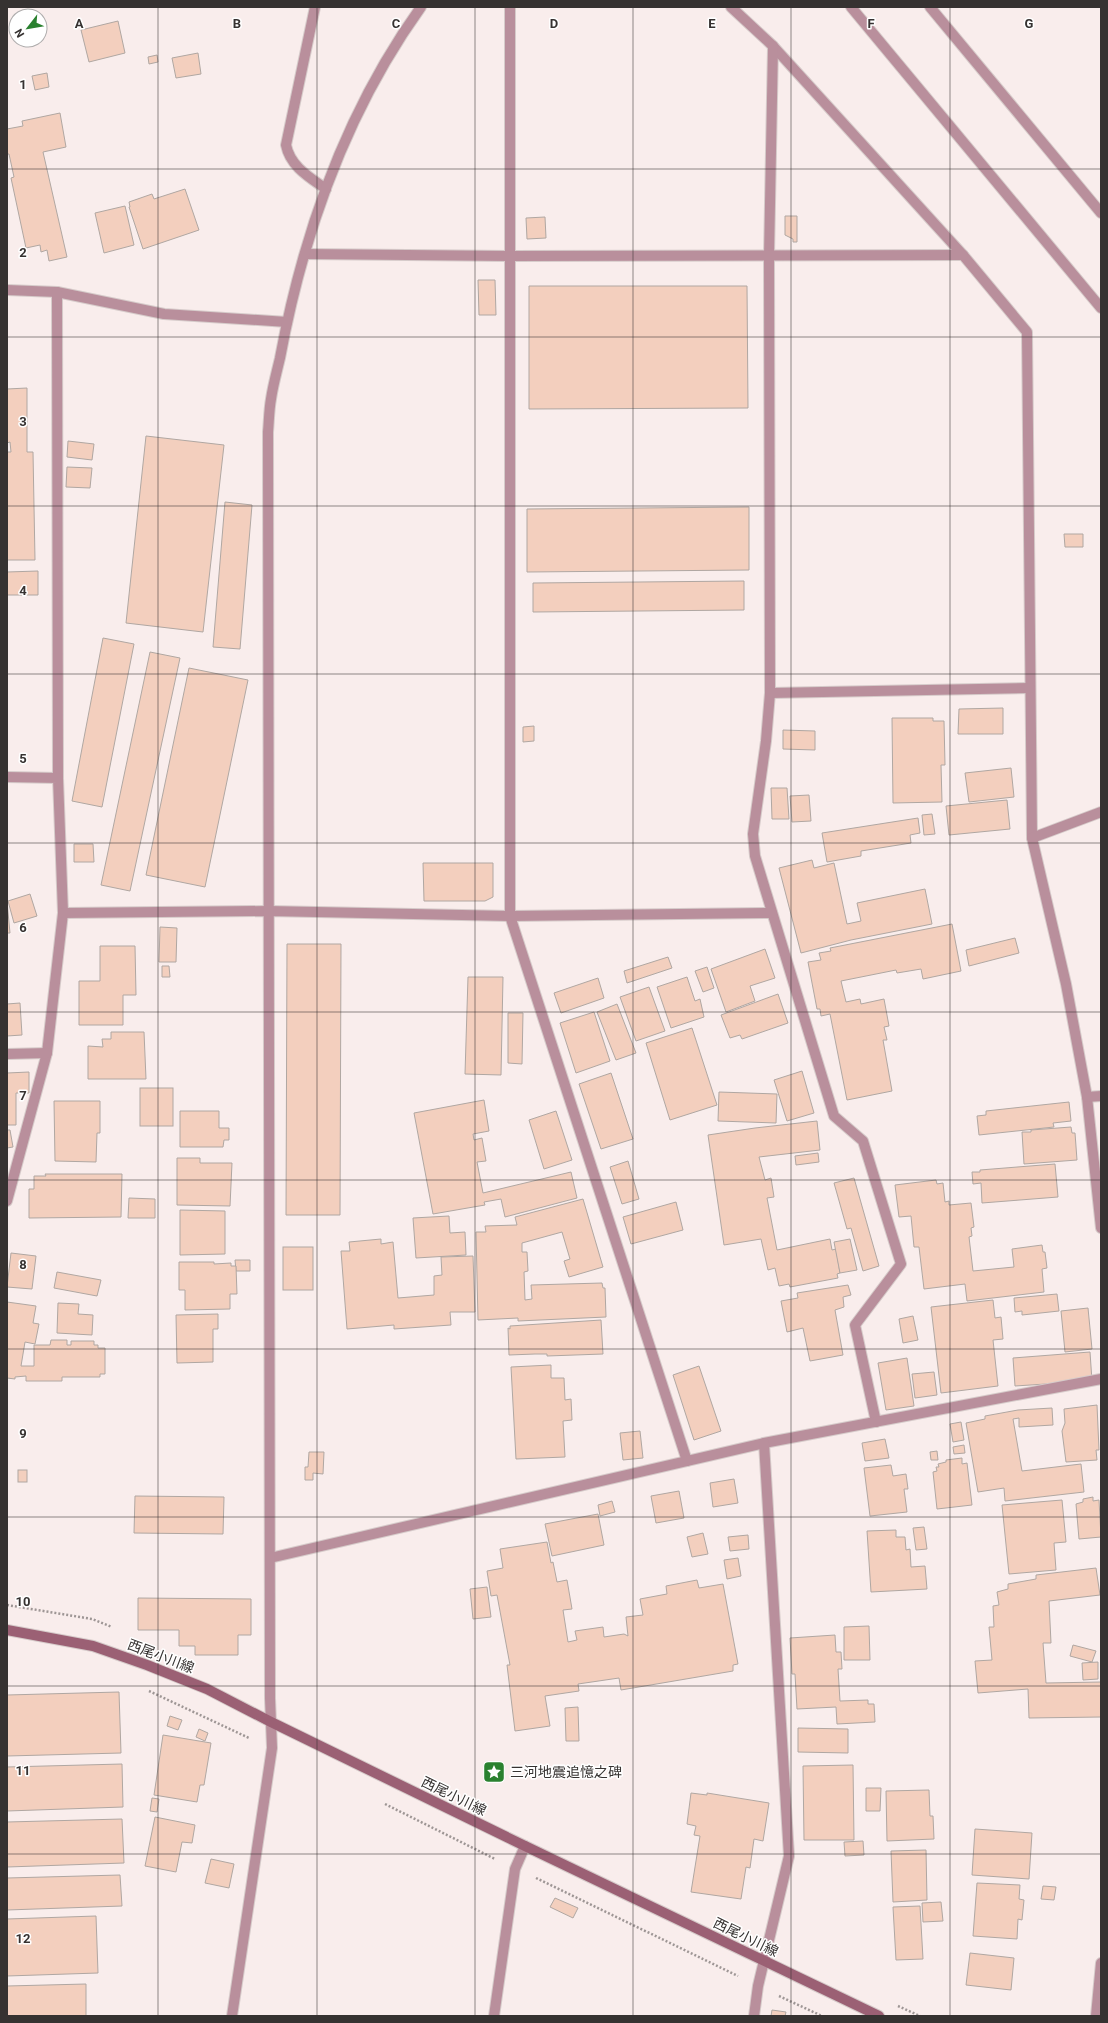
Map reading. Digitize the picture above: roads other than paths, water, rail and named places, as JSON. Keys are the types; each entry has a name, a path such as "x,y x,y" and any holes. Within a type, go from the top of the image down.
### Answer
{"main road":[{"name":"西尾小川線","path":"7,1630 44,1635 93,1646 140,1662 207,1689 524,1846 879,2016"}],"street":[{"path":"315,7 286,145 288,156 296,165 308,177 326,189"},
{"path":"232,2016 272,1748 268,911 268,432 271,398 286,322 305,254 326,189 366,99 402,33 421,7"},
{"path":"510,7 510,916 687,1461"},
{"path":"731,7 774,46 963,255 1027,332 1032,838 1066,984 1087,1097 1101,1228"},
{"path":"852,7 1101,308"},
{"path":"930,7 1101,213"},
{"path":"774,46 769,256 770,693 766,741 753,834 755,856 834,1116 863,1142 901,1264 855,1325 876,1422"},
{"path":"305,254 509,256 963,255"},
{"path":"7,290 57,292 164,314 286,322"},
{"path":"7,1201 47,1053 62,913 58,778 57,292"},
{"path":"770,693 1030,688"},
{"path":"7,777 58,778"},
{"path":"1032,838 1101,812"},
{"path":"62,913 268,911 510,916 772,913"},
{"path":"7,1054 47,1053"},
{"path":"1087,1097 1101,1096"},
{"path":"270,1558 764,1443 1101,1379"},
{"path":"754,2016 758,1986 789,1856 764,1443"},
{"path":"494,2016 515,1868 524,1846"},
{"path":"1096,2016 1101,1963"}],"place":[{"name":"三河地震追憶之碑","path":"494,1772"}]}
